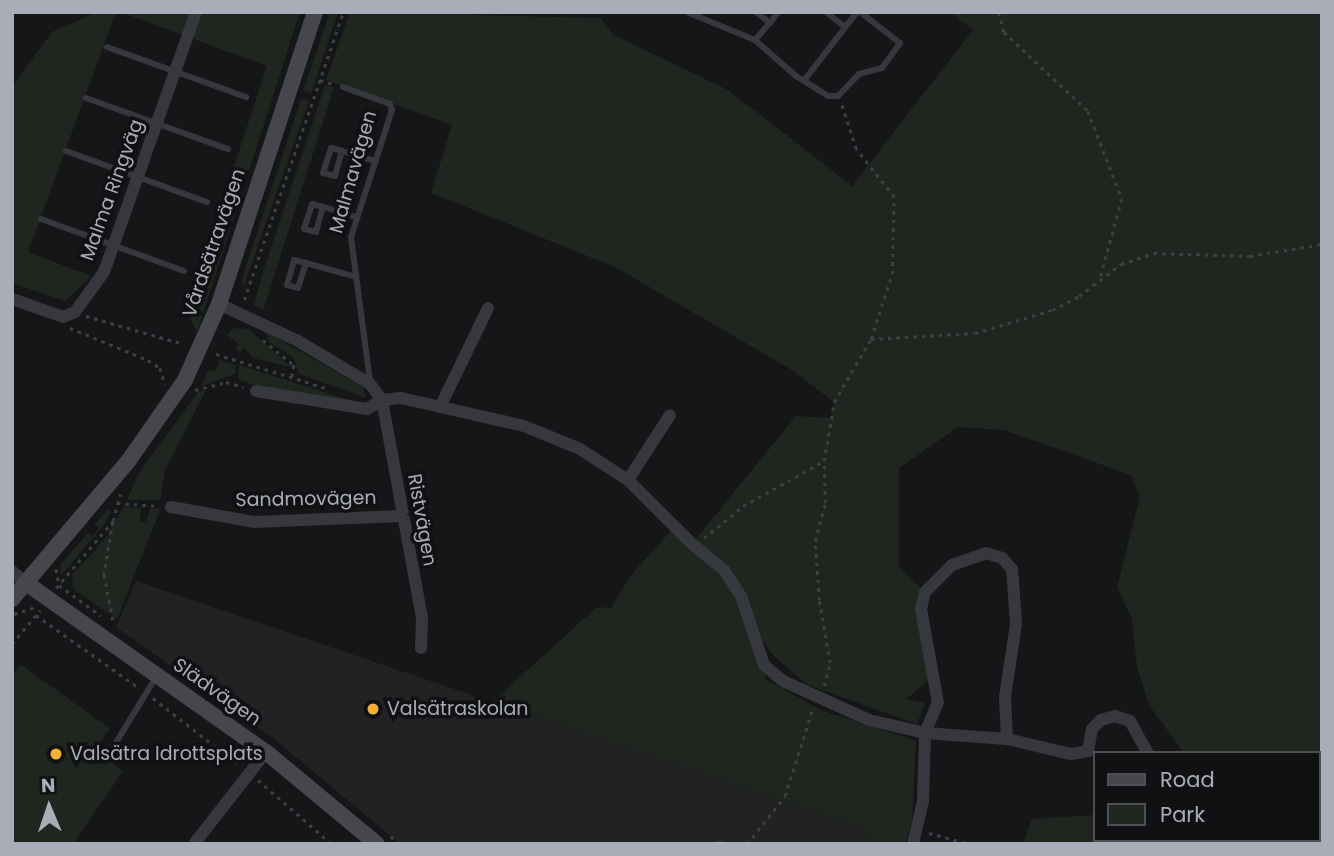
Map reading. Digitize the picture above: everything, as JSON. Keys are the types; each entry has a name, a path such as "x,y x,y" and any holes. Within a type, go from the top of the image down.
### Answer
{"main road":[{"name":"Vårdsätravägen","path":"12,599 159,421 186,380 219,304 315,12"},
{"name":"Slädvägen","path":"26,583 266,752 377,844"}],"street":[{"name":"Malma Ringväg","path":"69,315 104,272 196,12"},
{"path":"12,299 69,315"},
{"name":"Malmavägen","path":"219,304 298,341 370,384 382,400"},
{"path":"440,407 488,308"},
{"path":"256,391 367,409 382,400 401,398 524,426 580,449 628,480 692,544 724,569 741,596 764,665 783,681 869,720 925,733 1007,739 1038,749 1088,751 1092,729 1101,720 1115,716 1130,721 1147,751"},
{"name":"Ristvägen","path":"382,400 401,516 422,618 421,648"},
{"path":"628,480 670,415"},
{"name":"Sandmovägen","path":"172,507 254,522 401,516"},
{"path":"913,844 918,830 925,733 938,703 921,609 925,592 952,565 986,554 1002,558 1012,569 1016,624 1005,697 1007,739"},
{"path":"12,571 26,583"},
{"path":"194,844 247,772 266,752"}],"lane":[{"path":"687,12 755,40 796,76 806,78 828,96 838,96 859,74 882,68 900,43 858,12 806,78"},
{"path":"756,12 770,23"},
{"path":"755,40 778,12"},
{"path":"826,12 845,27"},
{"path":"107,47 246,97"},
{"name":"Malmavägen","path":"343,87 390,104 356,217 353,276 370,384"},
{"path":"86,98 228,149"},
{"path":"65,151 207,202"},
{"path":"342,151 375,161"},
{"path":"323,207 356,217"},
{"path":"41,219 184,271"},
{"path":"306,263 353,276"},
{"path":"106,759 144,692 157,675"}],"path":[{"path":"999,12 1004,32 1088,111 1122,199 1101,276"},
{"path":"320,80 343,87"},
{"path":"747,844 785,796 816,697 830,663 818,600 816,541 825,503 824,461 834,402 871,339 892,274 894,197 856,149 838,96"},
{"path":"871,339 975,333 1052,310 1079,296 1101,276 1154,253 1250,256 1322,244"},
{"path":"69,315 184,344"},
{"path":"69,315 75,331 160,369 165,384 163,392"},
{"path":"260,335 294,365 292,377"},
{"path":"216,354 328,389"},
{"path":"191,391 226,383 256,391"},
{"path":"692,544 713,534 743,506 824,461"},
{"path":"117,503 172,507"},
{"path":"113,521 104,575 114,625"},
{"path":"59,585 54,579 61,563"},
{"path":"36,615 144,692 247,772 332,844"},
{"path":"918,830 970,844"}],"shaded area":[{"name":"Valsätraskolan","path":"136,581 863,828 869,844 400,844 274,739 116,627"}],"green space":[{"path":"97,12 116,12 28,252 91,276 65,301 12,283 12,86 52,32"},
{"path":"120,12 300,12 197,332 186,312 267,66"},
{"path":"330,12 338,12 311,94 303,91"},
{"path":"350,12 600,18 614,35 728,90 852,186 973,30 950,12 1322,12 1322,782 1320,783 1320,751 1183,751 1149,705 1137,667 1132,619 1117,587 1140,497 1131,475 1004,430 958,427 899,468 899,568 925,592 936,675 906,699 925,703 917,724 808,685 774,656 754,630 767,667 765,679 821,710 916,741 912,821 905,844 869,844 863,828 492,702 597,607 611,608 630,576 676,525 696,539 796,416 831,418 834,402 792,370 615,267 431,193 452,125 326,80"},
{"path":"325,85 334,87 263,311 254,305 263,272"},
{"path":"301,99 309,101 243,289 242,278"},
{"path":"234,328 248,329 291,367 253,358 244,347 241,352 235,350 238,344 227,335"},
{"path":"264,331 363,387 366,398 299,374 294,358 269,342"},
{"path":"219,360 236,365 235,374 200,387 209,370 215,372"},
{"path":"239,365 355,402 251,384 238,379"},
{"path":"206,390 165,470 160,500 127,500 138,474 198,392"},
{"path":"124,507 141,508 140,521 146,522 150,509 161,508 117,619 73,589 72,575 105,539"},
{"path":"108,510 111,512 104,525 61,576 60,565 88,533 92,536 99,528 95,524"},
{"name":"Valsätra Idrottsplats","path":"21,665 110,728 94,750 123,771 73,844 12,844 12,674"},
{"path":"1092,815 1092,842 1314,844 1023,844 1032,819"}],"place":[{"name":"Valsätraskolan","path":"373,709"},
{"name":"Valsätra Idrottsplats","path":"56,754"}]}
